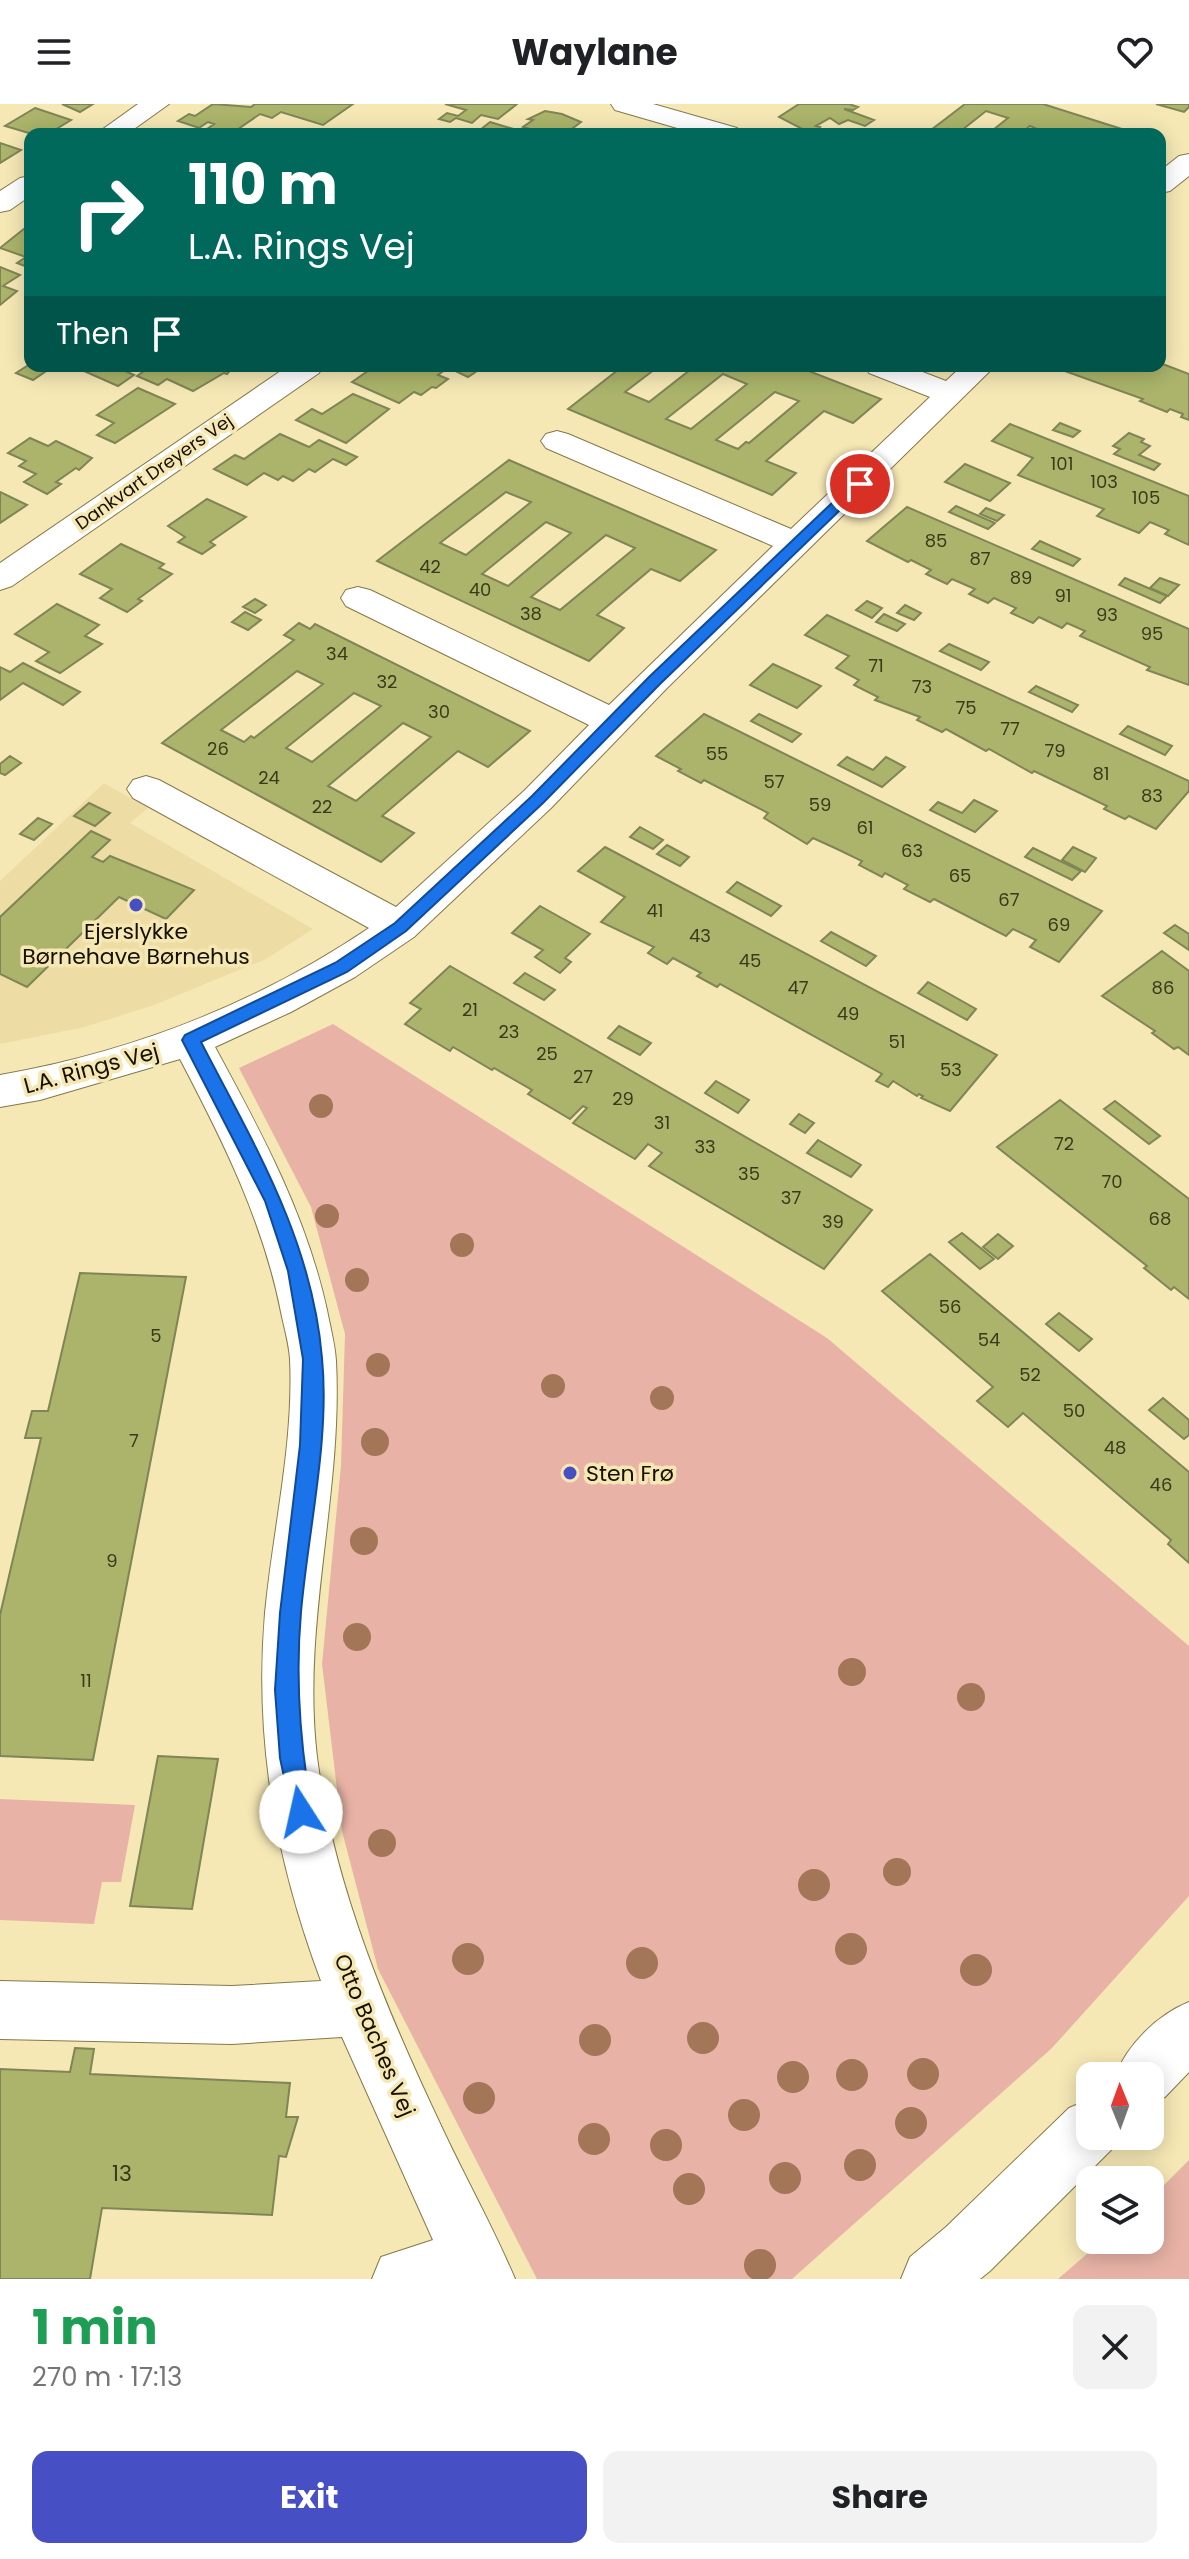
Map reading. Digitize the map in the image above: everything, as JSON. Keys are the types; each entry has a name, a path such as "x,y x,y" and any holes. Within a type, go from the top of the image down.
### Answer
{"street":[{"path":"118,128 156,104"},
{"path":"624,104 706,128"},
{"path":"674,128 708,118 729,104"},
{"path":"1166,180 1189,162"},
{"path":"1166,187 1189,194"},
{"path":"0,204 24,188"},
{"name":"Dankvart Dreyers Vej","path":"0,579 299,372"},
{"path":"895,372 950,394"},
{"name":"L.A. Rings Vej","path":"0,1091 98,1069 191,1040 341,967 400,927 538,799 974,372"},
{"path":"557,441 797,544"},
{"path":"358,598 614,722"},
{"path":"146,789 400,927"},
{"name":"Otto Baches Vej","path":"191,1040 274,1201 298,1271 313,1359 310,1445 290,1613 286,1690 291,1758 306,1839 358,2007 479,2269"},
{"path":"0,2010 232,2015 358,2007"},
{"path":"1158,2062 1189,2031"},
{"path":"932,2279 968,2249 1076,2143"},
{"path":"403,2279 479,2269"}],"shaded area":[{"name":"Ejerslykke Børnehave Børnehus","path":"104,783 148,808 130,823 313,929 266,959 154,1005 85,1027 0,1044 0,881"},
{"path":"333,1024 827,1338 1189,1646 1189,1896 1052,2048 792,2279 537,2279 378,1969 342,1831 322,1664 341,1465 345,1334 311,1207 239,1068"},
{"path":"0,1799 135,1805 121,1882 102,1882 94,1924 0,1920"},
{"path":"1189,2160 1189,2279 1058,2279 1087,2254 1164,2254 1164,2185"}],"building":[{"path":"62,104 93,104 80,112"},
{"path":"213,104 251,107 255,104 353,104 323,125 281,112 272,118 260,114 240,128 208,128 214,124 208,122 199,128 178,121 189,114 195,116"},
{"path":"445,104 517,104 498,119 481,115 472,123 456,118 450,122 439,119 447,113 458,116 466,110"},
{"path":"799,104 849,104 858,107 844,109 874,120 865,126 848,120 839,124 830,118 816,126 819,128 800,128 779,117"},
{"path":"965,104 1043,104 1119,128 996,128 1008,118 986,111 965,128 934,128"},
{"path":"1156,104 1189,104 1189,107 1184,112"},
{"path":"35,108 71,120 58,128 24,128 24,132 5,126"},
{"path":"545,111 581,122 573,128 523,127 533,120 528,119"},
{"path":"490,122 510,128 482,128"},
{"path":"0,143 21,150 0,163"},
{"path":"24,229 24,256 0,248"},
{"path":"0,267 20,275 3,286 17,291 0,305"},
{"path":"1166,365 1189,374 1189,420 1181,417 1183,414 1170,409 1167,412 1140,401 1143,399 1067,372 1166,372"},
{"path":"24,368 24,372 45,372 33,380 16,373"},
{"path":"86,372 127,372 134,375 118,386"},
{"path":"143,372 229,372 193,391 167,379 158,385 137,376"},
{"path":"366,372 442,372 438,375 448,379 421,395 414,392 399,403 352,382"},
{"path":"457,372 476,372 468,377"},
{"path":"615,372 651,372 625,392 649,402 687,372 811,372 881,399 853,423 824,411 766,461 796,473 772,495 568,409","holes":["723,374 747,384 691,429 666,419","775,392 799,401 738,449 716,440"]},
{"path":"138,388 175,404 115,443 97,435 114,423 97,415"},
{"path":"353,394 389,409 346,443 296,420 312,409 322,414"},
{"path":"1060,423 1080,431 1073,437 1053,430"},
{"path":"1010,424 1189,496 1189,545 1165,534 1169,530 1150,522 1139,533 1097,516 1104,509 1018,475 1033,458 992,441"},
{"path":"1129,433 1144,439 1141,442 1150,446 1139,455 1160,464 1154,470 1114,454 1120,449 1113,446"},
{"path":"280,434 309,447 319,440 357,457 346,465 333,459 315,472 309,469 293,481 283,476 278,480 264,473 247,485 214,469 235,455 244,459"},
{"path":"30,438 48,446 56,441 92,458 79,470 76,468 56,482 61,484 47,494 24,482 36,474 19,466 26,461 8,453"},
{"path":"509,460 716,550 680,581 651,569 597,615 624,628 589,661 377,561","holes":["506,492 531,502 466,555 440,543","546,522 571,533 508,586 482,574","606,535 635,548 560,610 531,597"]},
{"path":"965,464 1010,483 990,501 945,482"},
{"path":"0,492 27,505 0,523"},
{"path":"207,499 246,517 210,542 215,545 202,554 178,542 185,537 168,526"},
{"path":"956,506 995,523 988,529 949,512"},
{"path":"907,507 1189,629 1189,685 1147,670 1150,667 1080,636 1085,631 1067,623 1062,628 1039,617 1033,623 1011,613 1016,608 994,598 988,603 969,594 975,589 952,579 947,584 926,574 931,570 867,541"},
{"path":"986,508 1004,515 997,521 980,514"},
{"path":"1040,541 1080,559 1073,566 1032,549"},
{"path":"121,544 164,564 159,568 172,574 138,599 142,601 127,612 100,598 112,589 80,574"},
{"path":"1125,578 1167,596 1160,603 1119,585"},
{"path":"1160,578 1179,585 1168,596 1150,588"},
{"path":"255,599 266,605 255,613 243,607"},
{"path":"867,601 882,608 872,618 856,610"},
{"path":"57,604 99,625 85,636 102,644 60,673 36,661 49,652 15,634"},
{"path":"905,605 921,613 914,620 897,613"},
{"path":"245,612 261,620 248,630 232,622"},
{"path":"884,614 905,624 897,631 876,622"},
{"path":"827,615 1189,781 1189,791 1156,829 1129,816 1125,819 1104,809 1107,806 1034,771 1032,773 989,749 986,751 946,729 942,732 917,720 920,717 875,700 878,697 854,685 859,680 836,668 849,656 805,635"},
{"path":"299,623 310,629 315,624 530,731 488,767 458,751 382,816 414,833 381,862 162,743 294,640 284,635","holes":["297,671 323,684 254,738 251,736 244,742 221,730","354,693 381,706 312,762 286,748","403,723 431,737 356,801 328,786"]},
{"path":"949,644 989,662 981,670 940,651"},
{"path":"23,663 80,692 63,705 23,683 0,700 0,667 10,672"},
{"path":"773,664 821,686 797,708 750,685"},
{"path":"1036,686 1078,705 1072,712 1029,692"},
{"path":"704,714 1102,911 1059,962 1030,947 1036,940 1013,929 1006,936 934,899 930,902 904,889 908,885 885,873 882,877 859,865 862,861 837,849 813,838 807,844 764,818 768,813 704,780 701,783 656,756"},
{"path":"759,714 801,734 792,742 751,721"},
{"path":"1128,726 1172,746 1165,755 1120,734"},
{"path":"10,756 21,763 5,775 0,773 0,764"},
{"path":"847,757 873,770 886,757 905,767 882,787 838,765"},
{"path":"974,800 997,811 975,832 930,810 938,802 962,813"},
{"path":"89,803 110,813 95,826 74,816"},
{"path":"38,818 52,824 34,840 20,834"},
{"path":"640,827 663,840 653,849 630,837"},
{"path":"91,831 110,840 92,857 103,862 110,856 194,890 166,919 119,897 27,987 0,974 0,917"},
{"path":"667,845 689,857 680,866 657,854"},
{"path":"605,847 997,1055 950,1111 893,1081 888,1087 876,1081 882,1074 720,984 717,987 697,976 701,973 673,958 667,964 648,953 654,947 601,922 625,897 578,871"},
{"path":"1073,847 1096,858 1085,872 1062,860"},
{"path":"1033,848 1081,871 1072,880 1025,857"},
{"path":"737,882 781,906 771,916 727,892"},
{"path":"540,906 590,934 565,958 571,962 560,973 535,957 543,950 512,933"},
{"path":"1175,925 1189,934 1189,950 1164,933"},
{"path":"831,932 876,956 866,966 821,941"},
{"path":"1162,951 1189,971 1189,1055 1178,1047 1174,1049 1152,1033 1155,1031 1102,996"},
{"path":"450,966 872,1210 824,1269 649,1166 662,1153 648,1144 635,1159 573,1123 587,1108 583,1106 570,1119 528,1094 532,1090 494,1068 492,1070 453,1047 450,1051 405,1024 421,1009 410,1003"},
{"path":"525,973 555,990 544,1000 514,983"},
{"path":"928,982 976,1009 967,1020 918,993"},
{"path":"619,1026 651,1043 640,1055 608,1038"},
{"path":"716,1081 749,1100 738,1113 705,1093"},
{"path":"1060,1100 1189,1199 1189,1299 1174,1287 1171,1290 1144,1268 1147,1266 997,1147"},
{"path":"1115,1101 1160,1136 1149,1144 1104,1109"},
{"path":"799,1114 814,1123 805,1133 790,1124"},
{"path":"818,1140 861,1165 851,1177 807,1153"},
{"path":"962,1233 994,1259 980,1269 949,1242"},
{"path":"998,1234 1013,1246 998,1259 983,1247"},
{"path":"930,1254 1189,1472 1189,1563 1168,1544 1171,1540 1023,1413 1008,1427 977,1401 993,1387 882,1291"},
{"path":"80,1273 186,1277 93,1760 0,1756 0,1615 41,1438 25,1438 32,1411 48,1411"},
{"path":"1059,1313 1092,1339 1079,1351 1046,1324"},
{"path":"1163,1398 1189,1420 1189,1435 1184,1439 1149,1410"},
{"path":"158,1756 218,1759 192,1909 130,1906"},
{"path":"75,2048 94,2049 90,2074 290,2083 286,2117 298,2117 286,2157 279,2156 272,2215 102,2208 90,2279 0,2279 0,2069 70,2072"}],"place":[{"name":"Ejerslykke Børnehave Børnehus","path":"136,905"},
{"name":"Sten Frø","path":"570,1473"}],"route":[{"path":"301,1812 291,1758 286,1690 290,1613 310,1445 313,1359 298,1271 274,1201 191,1040 277,1001 341,967 400,927 538,799 654,680 860,484"}]}
